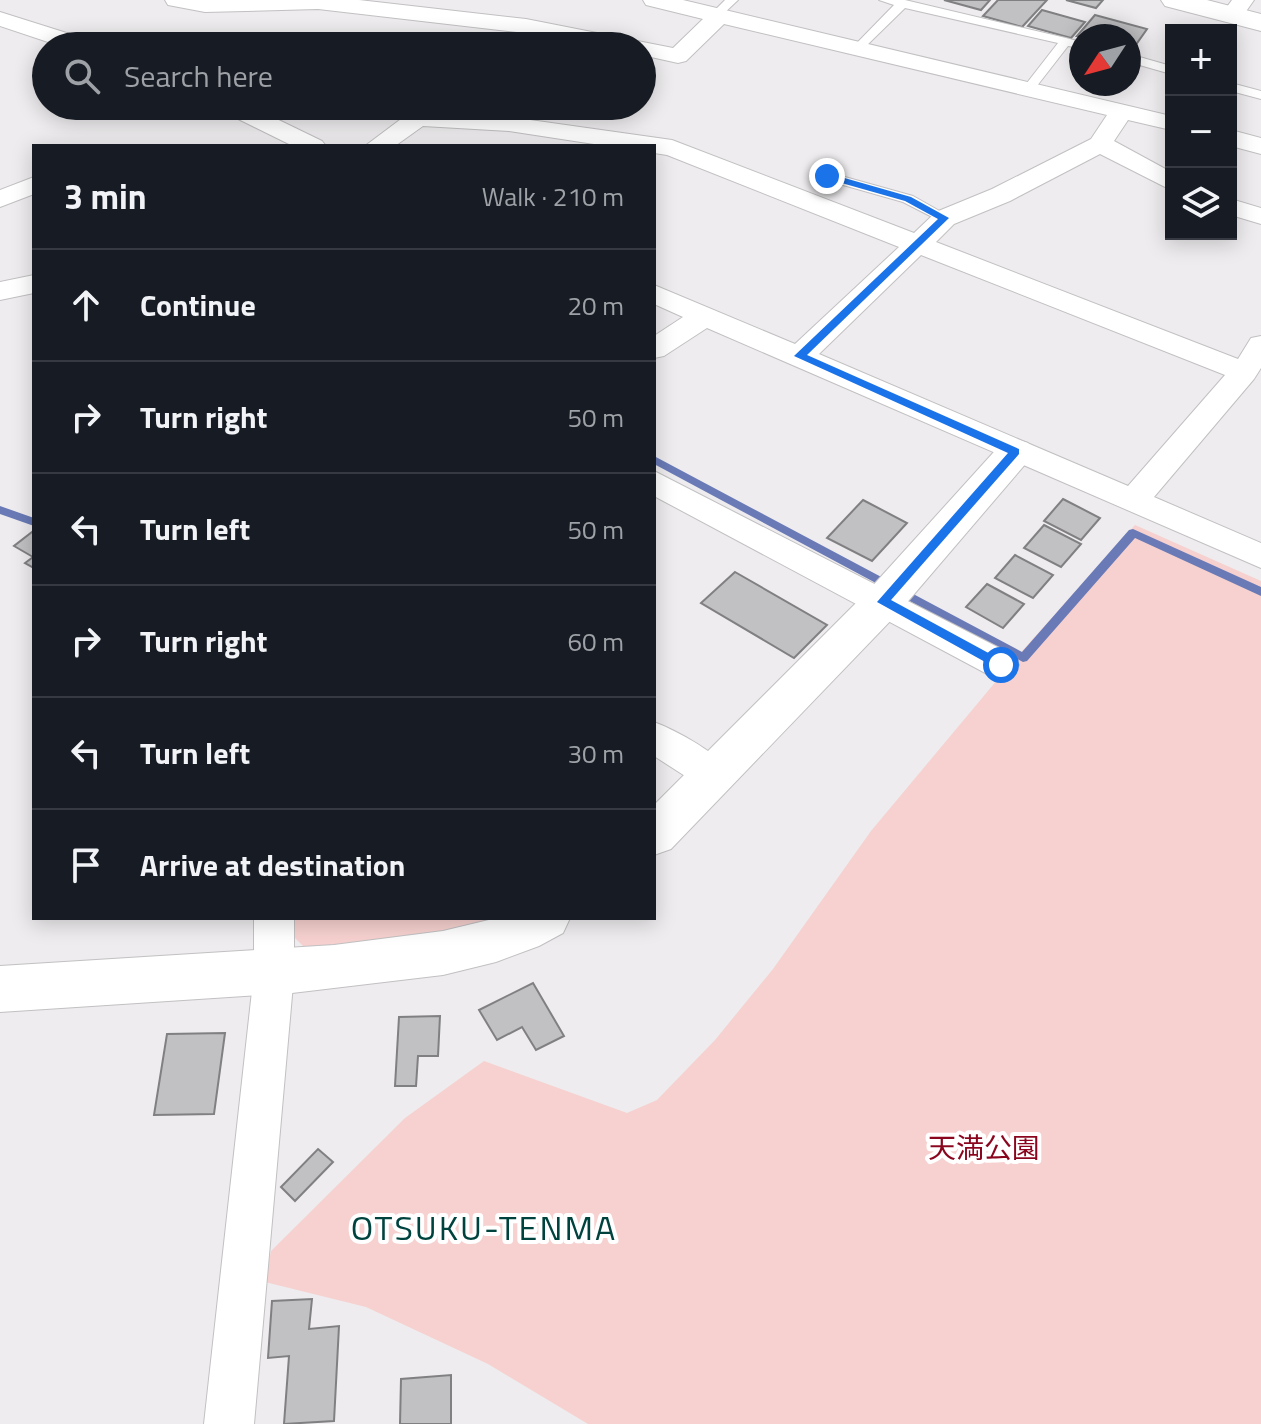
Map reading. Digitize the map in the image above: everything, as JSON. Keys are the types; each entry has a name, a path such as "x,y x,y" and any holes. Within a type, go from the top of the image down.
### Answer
{"street":[{"path":"176,0 205,5 276,1 353,3 558,32"},
{"path":"654,0 722,10 857,49 1165,121"},
{"path":"1175,0 1237,8 1261,23"},
{"path":"656,51 678,56 722,10"},
{"path":"0,19 40,32"},
{"path":"521,32 526,26"},
{"path":"799,356 945,218 1001,195 1100,144 1123,110"},
{"path":"260,120 309,144"},
{"path":"381,144 411,120"},
{"path":"480,120 645,144"},
{"path":"1237,140 1261,146"},
{"path":"1100,144 1165,179"},
{"path":"656,146 672,148 918,242 1244,372"},
{"path":"0,199 32,186"},
{"path":"1237,209 1261,216"},
{"path":"0,291 32,284"},
{"path":"656,295 1261,556"},
{"path":"656,348 705,316"},
{"path":"1134,500 1244,372 1261,345"},
{"path":"656,833 883,602 1015,452"},
{"path":"656,483 1001,665"},
{"path":"656,738 712,774"},
{"path":"229,1424 274,973 274,920"},
{"path":"0,989 274,973 420,958 463,949 531,927 543,920"}],"lane":[{"path":"885,0 1069,42"},
{"path":"857,49 903,3"},
{"path":"1029,88 1066,41"},
{"path":"1141,61 1165,68"},
{"path":"1237,89 1261,95"},
{"path":"827,176 908,199 945,218"}],"green space":[{"name":"天満公園","path":"1135,525 1261,581 1261,1424 588,1424 488,1364 366,1307 265,1282 271,1251 405,1118 484,1061 627,1113 657,1100 715,1040 773,969 871,831 1013,661"},
{"path":"292,920 490,920 474,928 311,954 292,935"}],"building":[{"path":"944,0 990,0 981,10"},
{"path":"998,0 1047,0 1022,27 983,16"},
{"path":"1066,0 1103,0 1096,8"},
{"path":"1042,10 1085,22 1069,24 1069,37 1028,26"},
{"path":"1095,15 1128,24 1087,24"},
{"path":"1063,499 1100,518 1081,540 1044,521"},
{"path":"863,500 907,523 872,561 827,538"},
{"path":"1044,525 1081,544 1061,567 1024,548"},
{"path":"32,532 32,556 14,546"},
{"path":"1015,555 1053,575 1033,598 995,578"},
{"path":"735,572 827,625 794,658 701,603"},
{"path":"987,584 1024,604 1003,628 966,607"},
{"path":"533,983 564,1036 536,1050 522,1027 497,1040 479,1010"},
{"path":"440,1016 438,1056 418,1056 416,1086 395,1086 399,1017"},
{"path":"225,1033 214,1114 154,1115 167,1034"},
{"path":"318,1149 333,1162 295,1201 281,1187"},
{"path":"312,1299 309,1329 339,1326 334,1421 284,1424 289,1356 268,1358 272,1301"},
{"path":"451,1375 451,1424 400,1424 401,1379"}],"waterway":[{"path":"656,461 1023,658 1133,533 1261,592"},
{"path":"0,510 32,521"}],"district":[{"name":"OTSUKU-TENMA","path":"484,1227"}],"route":[{"path":"827,176 908,199 945,218 799,356 1015,452 883,602 1001,665"}]}
